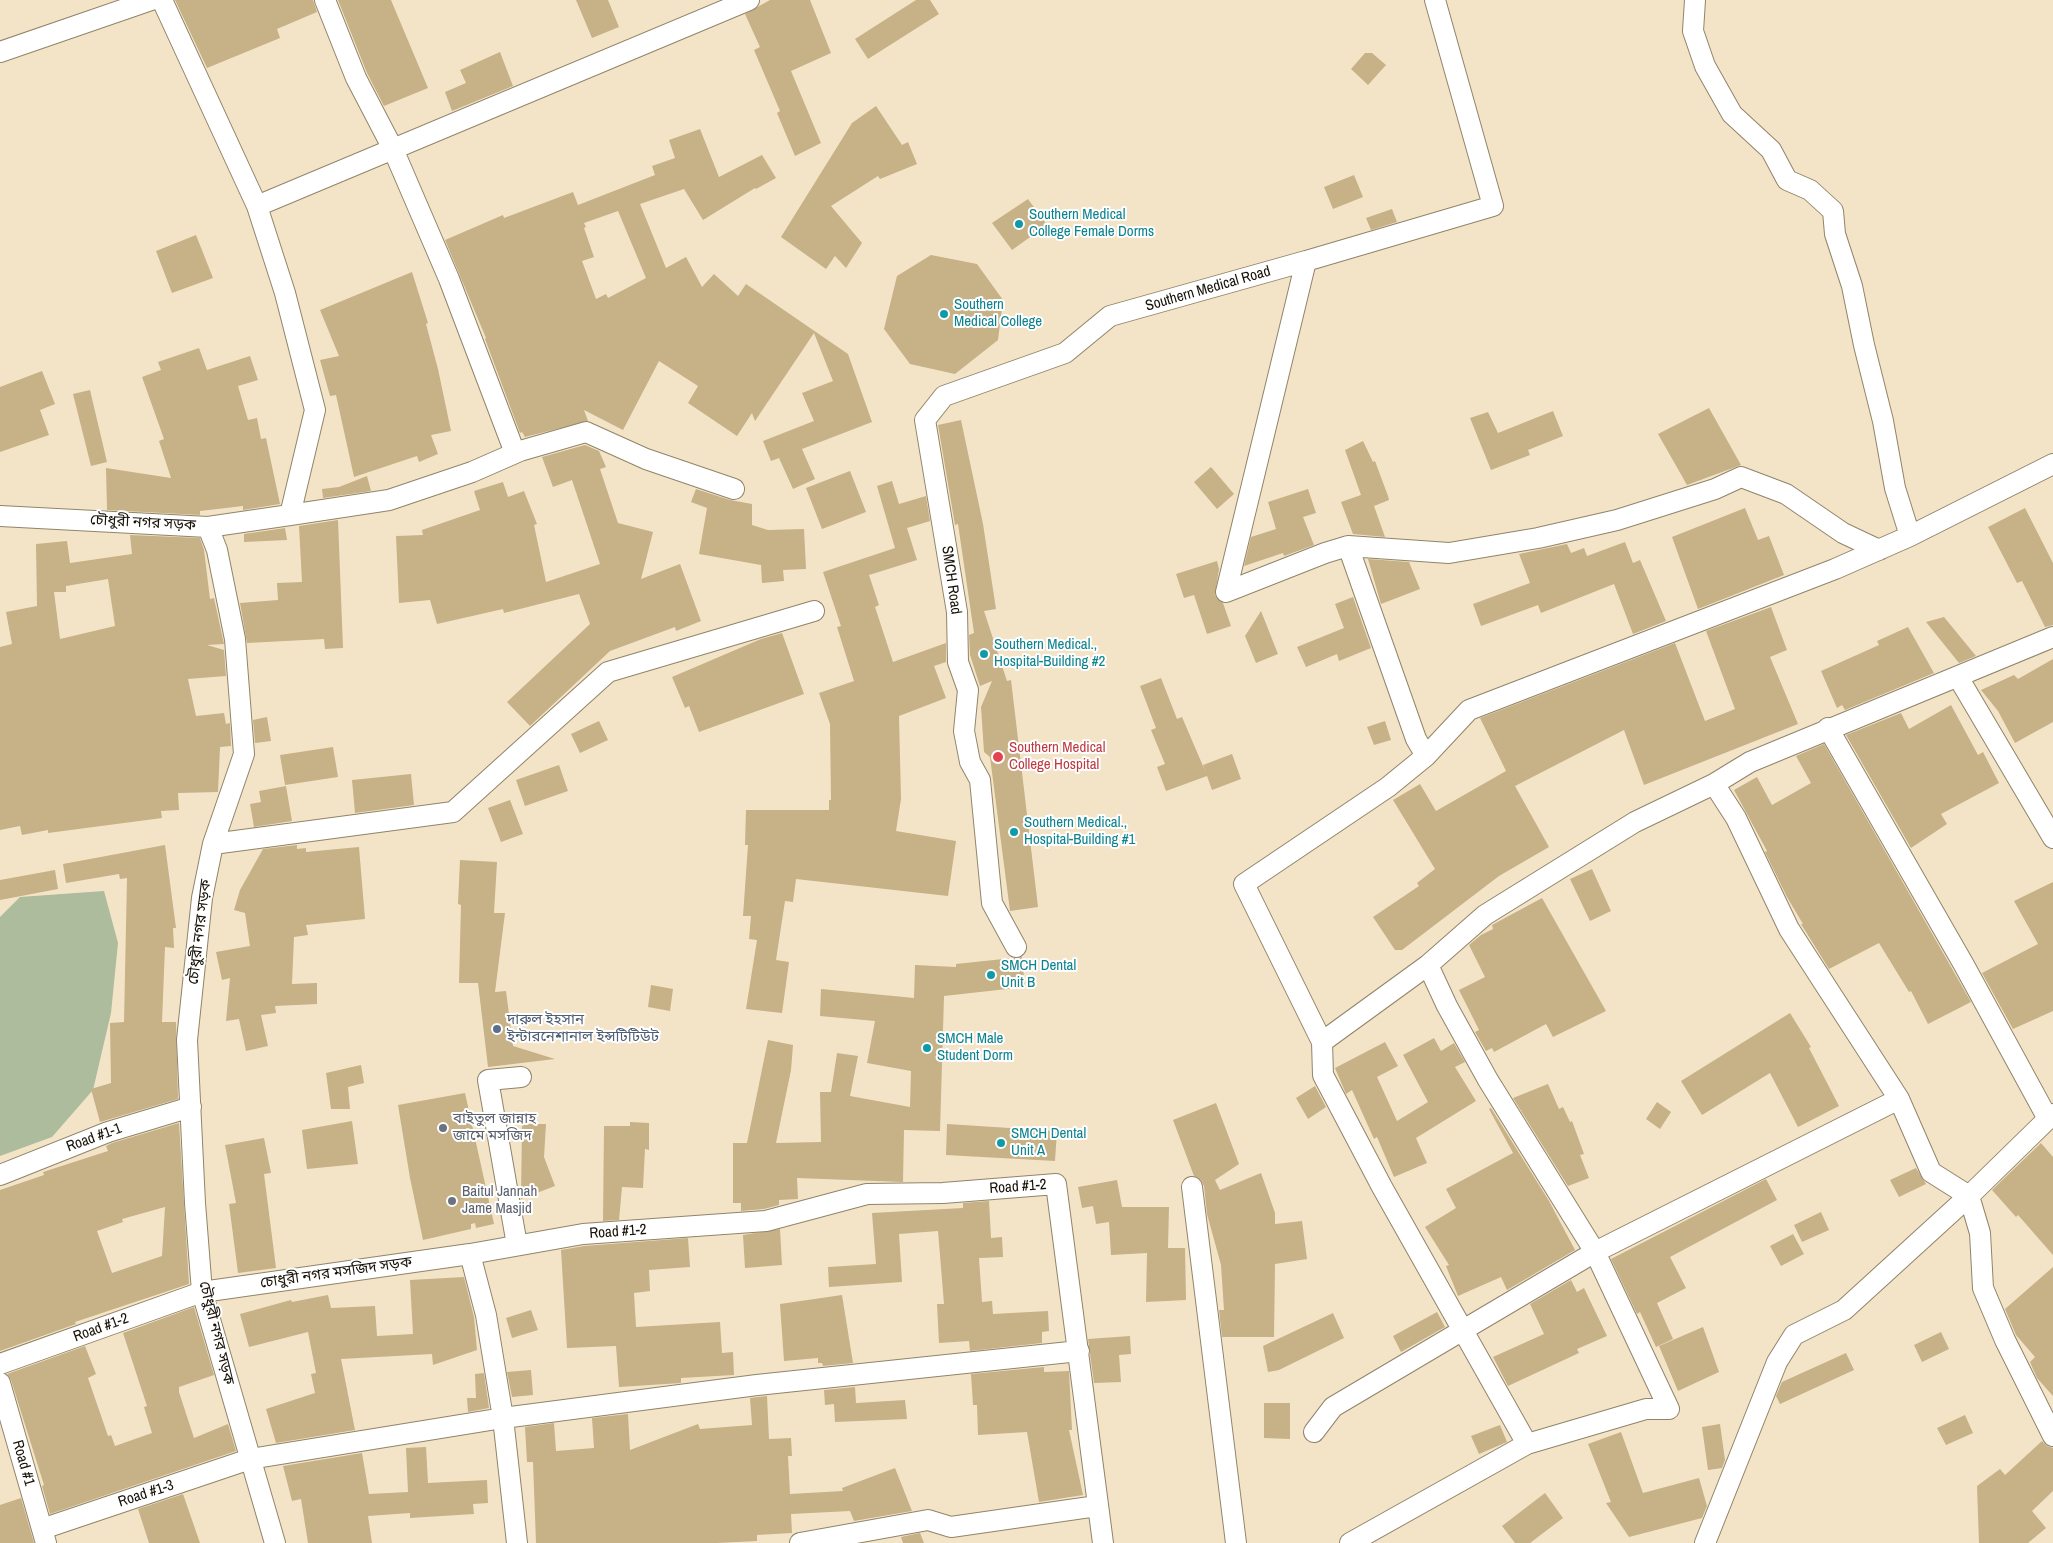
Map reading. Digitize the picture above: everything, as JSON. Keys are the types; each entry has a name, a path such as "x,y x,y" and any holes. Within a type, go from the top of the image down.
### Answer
{"street":[{"path":"0,52 151,0"},
{"path":"162,0 257,206 285,293 315,410 290,515"},
{"path":"325,0 356,78 393,149 449,279 514,453"},
{"path":"257,206 749,0"},
{"name":"Southern Medical Road","path":"1110,316 1493,206 1434,0"},
{"path":"1695,0 1693,30 1705,66 1732,114 1771,150 1787,180 1810,190 1833,211 1835,234 1852,286 1864,345 1883,421 1895,488 1910,536"},
{"path":"1306,261 1226,592 1325,553 1348,546 1449,553 1538,538 1617,520 1714,489 1741,477 1786,494 1843,533 1879,550"},
{"name":"SMCH Road","path":"1016,947 992,903 980,780 970,762 964,731 968,690 958,662 957,612 925,420 944,396 1065,353 1110,316"},
{"path":"208,527 389,500 472,472 514,453 586,432 646,459 734,489"},
{"path":"1527,1444 1382,1187 1323,1075 1322,1042 1244,884 1388,788 1426,756 1469,710 1826,573 1910,536 2053,464"},
{"name":"চৌধুরী নগর সড়ক","path":"0,516 208,527 217,550 235,639 244,754 213,844 202,898 187,1040 202,1292 275,1543"},
{"path":"1348,546 1416,739 1426,756"},
{"path":"213,844 453,812 608,672 814,611"},
{"path":"1322,1042 1428,965 1486,915 1635,822 1714,784 1750,762 1828,728 2053,637"},
{"path":"1958,676 2053,838"},
{"path":"1705,1543 1777,1362 1794,1335 1844,1310 1969,1196 2050,1116 1828,728"},
{"path":"1714,784 1736,818 1789,928 1899,1099 1931,1172 1969,1196 1980,1233 1983,1288 2005,1340 2053,1436"},
{"path":"1350,1543 1527,1444 1646,1409 1669,1409 1595,1252 1488,1080 1446,1006 1428,965"},
{"path":"517,1245 488,1080 521,1077"},
{"path":"1314,1432 1333,1407 1595,1252 1899,1099"},
{"name":"Road #1-1","path":"0,1175 108,1132 191,1106"},
{"name":"Road #1-2","path":"470,1254 583,1234 766,1221 867,1194 943,1193 1056,1184 1079,1352"},
{"path":"1192,1188 1236,1543"},
{"path":"470,1254 486,1315 503,1418 517,1543"},
{"name":"চোধুরী নগর মসজিদ সড়ক","path":"202,1292 470,1254"},
{"name":"Road #1-2","path":"0,1364 202,1292"},
{"path":"1079,1352 1103,1543"},
{"name":"Road #1-3","path":"44,1536 250,1459 503,1418 757,1385 1079,1352"},
{"name":"Road #1","path":"0,1383 44,1536"},
{"path":"800,1543 928,1520 953,1535 1097,1506"}],"green space":[{"path":"104,891 118,943 111,1013 93,1090 52,1137 0,1156 0,917 20,897"}],"building":[{"path":"175,0 313,0 317,12 277,29 280,38 207,68"},
{"path":"338,0 391,0 428,88 384,106 367,73"},
{"path":"576,0 608,0 619,27 592,38"},
{"path":"770,0 810,0 831,53 791,71 821,143 795,156 777,113 780,111 754,50 760,47 745,14"},
{"path":"916,0 930,0 939,14 868,59 855,39"},
{"path":"500,52 513,86 452,111 445,92 466,83 460,70"},
{"path":"1365,53 1372,53 1386,65 1368,85 1351,69"},
{"path":"876,106 902,145 908,142 917,164 880,179 878,176 831,206 862,243 846,268 835,256 826,269 781,237 852,123"},
{"path":"700,129 719,177 762,155 776,178 755,188 703,220 684,189 640,204 666,268 686,257 702,287 714,274 738,296 746,284 848,354 872,422 802,449 815,479 793,489 779,458 771,461 763,441 814,421 802,393 833,381 814,333 755,421 752,413 737,436 688,403 698,386 659,361 623,430 584,410 588,421 525,437 522,432 520,433 486,338 445,240 503,215 504,218 573,192 578,205 655,175 652,166 675,158 669,140","holes":["618,211 646,278 608,298 606,294 596,299 582,261 594,257 584,223"]},
{"path":"1354,175 1363,197 1333,209 1324,187"},
{"name":"Southern Medical College Female Dorms","path":"1028,199 1047,225 1012,250 992,223"},
{"path":"1392,209 1397,222 1371,230 1366,218"},
{"path":"196,235 213,278 172,293 156,251"},
{"name":"Southern Medical College","path":"931,255 977,264 1003,300 998,340 955,374 910,364 884,329 897,276"},
{"path":"412,272 428,323 426,324 451,431 431,435 438,454 419,462 417,456 354,477 336,395 330,396 320,360 339,356 320,310"},
{"path":"199,348 207,370 250,356 258,380 238,386 248,420 257,418 261,439 266,438 280,504 243,510 243,506 200,511 200,515 107,510 106,468 171,478 159,441 164,439 142,377 161,370 158,362"},
{"path":"42,371 55,404 40,410 49,435 0,452 0,387"},
{"path":"90,390 107,462 91,466 73,394"},
{"path":"1709,408 1741,465 1687,485 1658,434"},
{"path":"1553,411 1563,436 1528,450 1530,455 1491,470 1470,418 1488,412 1498,433"},
{"path":"961,420 983,524 996,609 984,611 1007,681 1011,680 1038,907 1010,911 990,757 984,752 981,707 992,681 980,686 970,655 969,635 974,633 958,524 955,525 938,425"},
{"path":"1363,441 1373,462 1375,461 1389,500 1374,506 1385,537 1353,534 1341,502 1361,495 1345,450"},
{"path":"585,445 599,451 606,467 600,469 618,523 653,532 641,579 680,564 701,621 676,631 675,627 610,651 530,726 507,702 590,624 579,594 504,613 503,609 437,624 430,600 399,603 396,536 423,535 422,530 480,510 474,491 503,482 508,497 524,491 537,524 534,525 546,582 600,564 572,480 553,487 542,457"},
{"path":"1211,467 1234,494 1217,509 1194,482"},
{"path":"850,471 866,512 822,529 806,488"},
{"path":"367,476 371,491 323,498 322,489 339,487"},
{"path":"892,481 899,504 926,496 930,521 907,528 917,560 869,575 879,605 875,607 893,662 946,643 946,662 934,666 946,698 899,716 901,799 896,831 956,841 948,896 796,879 793,902 785,901 776,960 789,962 782,1013 746,1009 757,940 749,939 751,916 743,916 748,845 745,845 746,810 829,810 829,800 831,800 830,724 819,693 854,681 837,627 841,626 823,572 895,548 877,486"},
{"path":"696,489 730,500 752,504 752,525 768,530 804,529 806,569 783,570 784,581 762,583 761,565 699,554 707,508 691,502"},
{"path":"1308,489 1316,513 1303,517 1314,545 1284,556 1283,553 1244,566 1251,537 1276,529 1268,502"},
{"path":"1745,508 1758,540 1769,536 1784,575 1698,609 1672,537"},
{"path":"2025,508 2053,563 2053,625 2045,627 2022,581 2017,583 1988,527"},
{"path":"338,520 343,648 325,649 324,639 247,643 240,603 278,600 277,583 302,582 299,526"},
{"path":"285,528 287,540 244,542 244,534"},
{"path":"130,535 200,538 204,550 210,599 214,598 224,644 207,645 224,650 226,676 188,679 196,716 224,713 226,724 230,723 231,746 220,747 218,792 178,793 179,810 161,811 162,818 48,833 48,830 22,835 20,826 0,830 0,647 12,644 6,612 37,606 36,544 67,541 70,563 132,554","holes":["108,579 115,626 60,639 54,592 66,592 66,586"]},
{"path":"1625,542 1633,563 1640,560 1666,621 1633,634 1614,584 1541,613 1538,605 1481,626 1473,604 1530,583 1519,554 1567,544 1571,553 1584,548 1587,556"},
{"path":"1368,559 1409,562 1420,589 1381,604"},
{"path":"1217,561 1219,569 1215,595 1223,603 1231,626 1207,634 1194,595 1184,598 1176,574"},
{"path":"1353,597 1371,648 1339,661 1337,654 1306,667 1297,647 1344,628 1335,604"},
{"path":"1771,607 1787,650 1770,657 1798,724 1644,785 1624,730 1515,786 1549,847 1499,876 1402,950 1395,950 1373,917 1419,886 1417,883 1435,869 1393,800 1420,784 1436,811 1506,771 1480,718 1675,643 1705,721 1735,709 1706,631"},
{"path":"1261,611 1278,654 1256,663 1245,636"},
{"path":"1944,617 1976,656 1959,663 1926,622"},
{"path":"1908,627 1934,673 1845,710 1842,705 1837,708 1821,671 1879,645 1877,641"},
{"path":"782,633 804,694 699,732 689,706 685,708 672,677 761,639"},
{"path":"2053,659 2053,722 2015,743 1998,711 1981,690 2014,675 2018,679"},
{"path":"1161,678 1177,719 1182,717 1206,773 1203,765 1232,754 1241,779 1212,790 1207,776 1166,791 1157,767 1165,764 1151,730 1156,728 1140,686"},
{"path":"1951,705 1978,755 1983,752 1999,783 1941,814 1947,824 1911,848 1846,735 1901,713 1909,729"},
{"path":"267,717 271,741 255,743 253,720"},
{"path":"599,721 608,740 580,753 571,734"},
{"path":"1385,721 1391,740 1374,745 1367,727"},
{"path":"1824,744 1971,1002 1928,1024 1911,991 1909,992 1879,943 1829,969 1801,924 1803,924 1787,897 1765,852 1767,851 1734,790 1757,777 1772,805 1811,783 1796,756"},
{"path":"333,747 338,777 285,785 280,755"},
{"path":"559,765 568,791 525,806 516,780"},
{"path":"411,774 414,805 355,813 352,780"},
{"path":"286,786 292,821 254,827 250,804 261,802 259,791"},
{"path":"510,800 523,834 501,842 488,808"},
{"path":"165,845 176,928 173,928 174,948 165,947 162,1022 176,1022 178,1099 100,1122 91,1089 111,1083 110,1023 124,1022 127,878 120,879 119,874 66,883 63,864"},
{"path":"297,845 297,849 306,848 306,852 359,847 365,919 306,925 308,935 294,937 292,984 317,983 317,1004 275,1006 276,1013 261,1015 268,1046 246,1051 239,1019 226,1021 230,978 222,980 216,952 250,946 245,913 234,910 240,890 263,849"},
{"path":"460,860 497,862 494,913 505,913 495,992 506,991 513,1046 555,1059 488,1067 478,983 459,983 461,905 458,904"},
{"path":"1592,869 1611,911 1590,921 1570,879"},
{"path":"55,870 58,889 0,900 0,880"},
{"path":"2053,882 2053,1011 2013,1029 1982,973 2038,944 2014,901"},
{"path":"1542,898 1606,1011 1553,1037 1546,1024 1494,1052 1492,1048 1486,1051 1475,1032 1479,1030 1459,990 1485,977 1469,945 1481,935 1493,929 1492,925"},
{"path":"1022,957 1025,987 944,996 940,1131 904,1130 903,1182 797,1178 798,1199 779,1200 779,1205 764,1209 741,1211 741,1203 733,1203 733,1143 747,1143 768,1040 793,1045 791,1070 776,1143 821,1142 820,1092 831,1092 837,1053 858,1056 850,1096 910,1107 911,1071 867,1063 875,1021 820,1016 821,989 914,998 915,965 956,967 956,964"},
{"path":"651,985 673,989 670,1011 648,1007"},
{"path":"1790,1013 1811,1047 1809,1048 1839,1106 1798,1127 1770,1073 1702,1115 1681,1081"},
{"path":"1434,1038 1441,1051 1454,1043 1465,1062 1455,1067 1476,1101 1416,1138 1427,1163 1394,1177 1377,1137 1374,1139 1352,1090 1346,1094 1335,1068 1385,1042 1398,1066 1377,1077 1397,1121 1428,1102 1403,1055"},
{"path":"361,1065 364,1083 348,1087 350,1109 331,1109 326,1073"},
{"path":"1548,1084 1559,1109 1563,1107 1570,1122 1572,1121 1584,1154 1580,1155 1589,1178 1568,1186 1513,1098"},
{"path":"1315,1086 1326,1107 1308,1119 1296,1098"},
{"path":"465,1093 494,1224 476,1228 475,1223 471,1224 471,1229 423,1240 398,1105"},
{"path":"1657,1102 1671,1112 1660,1129 1646,1119"},
{"path":"1216,1103 1239,1164 1215,1180 1220,1190 1261,1173 1275,1213 1275,1224 1302,1221 1307,1259 1275,1264 1274,1337 1222,1337 1219,1310 1224,1310 1221,1265 1207,1214 1204,1186 1201,1180 1194,1176 1173,1120"},
{"path":"1491,1108 1549,1201 1575,1250 1507,1290 1501,1277 1458,1296 1446,1266 1449,1265 1425,1227 1456,1208 1446,1189 1513,1153 1489,1109"},
{"path":"352,1121 358,1164 307,1169 302,1130"},
{"path":"630,1122 649,1123 649,1150 645,1149 643,1188 622,1187 619,1220 603,1221 604,1126 630,1126"},
{"path":"179,1123 189,1284 75,1322 76,1324 0,1351 0,1190 44,1175 43,1172 108,1151 106,1146","holes":["165,1207 162,1256 112,1273 97,1231 123,1222 122,1219"]},
{"path":"522,1124 546,1124 544,1157 555,1186 521,1199"},
{"name":"SMCH Dental Unit A","path":"947,1124 1057,1131 1055,1161 946,1155"},
{"path":"264,1138 271,1173 264,1174 276,1268 238,1273 229,1204 236,1203 225,1145"},
{"path":"2041,1143 2053,1157 2053,1255 2018,1215 2016,1217 1992,1190"},
{"path":"1916,1168 1926,1184 1899,1197 1890,1180"},
{"path":"1766,1179 1777,1200 1670,1257 1686,1288 1657,1303 1673,1339 1656,1347 1640,1312 1637,1314 1611,1259"},
{"path":"1117,1180 1122,1207 1169,1207 1168,1248 1185,1248 1186,1300 1146,1302 1147,1253 1111,1255 1109,1222 1096,1224 1093,1206 1082,1208 1078,1187"},
{"path":"989,1201 991,1238 1002,1237 1003,1257 979,1258 982,1302 992,1301 993,1314 1048,1311 1049,1331 1042,1332 1042,1343 970,1351 969,1341 939,1343 937,1304 944,1304 938,1231 899,1234 902,1282 829,1287 828,1267 876,1264 872,1213 963,1208 963,1203"},
{"path":"1821,1212 1829,1230 1802,1242 1794,1225"},
{"path":"780,1229 782,1265 745,1268 743,1235"},
{"path":"1793,1234 1804,1254 1781,1266 1770,1246"},
{"path":"688,1238 690,1267 649,1270 650,1291 634,1293 636,1327 720,1322 722,1353 733,1352 734,1375 681,1378 681,1383 619,1387 616,1346 567,1348 561,1250 584,1246"},
{"path":"2053,1267 2053,1396 2037,1378 2030,1362 2035,1357 2016,1335 2005,1309"},
{"path":"464,1277 474,1317 477,1350 433,1365 432,1354 341,1359 355,1430 276,1443 266,1409 315,1393 311,1374 316,1373 308,1332 249,1347 240,1314 291,1300 292,1302 328,1295 331,1308 375,1306 377,1336 413,1334 410,1280"},
{"path":"1571,1280 1577,1292 1584,1288 1607,1336 1577,1349 1579,1353 1508,1386 1493,1357 1544,1334 1530,1304"},
{"path":"842,1295 853,1363 823,1366 822,1363 818,1363 818,1358 784,1361 780,1304"},
{"path":"194,1307 214,1375 179,1387 179,1392 194,1438 228,1424 236,1451 50,1514 42,1486 44,1485 11,1380 7,1374 85,1346 96,1374 88,1378 108,1436 111,1435 115,1446 152,1433 144,1407 147,1406 123,1333"},
{"path":"531,1310 538,1330 512,1338 506,1318"},
{"path":"1437,1312 1445,1327 1401,1352 1393,1336"},
{"path":"1333,1313 1344,1338 1279,1370 1268,1372 1263,1346"},
{"path":"1703,1327 1719,1372 1678,1391 1659,1346"},
{"path":"1941,1332 1949,1349 1922,1362 1914,1345"},
{"path":"1130,1336 1131,1354 1119,1355 1121,1382 1094,1383 1088,1339"},
{"path":"1846,1353 1854,1370 1780,1404 1776,1396 1782,1382"},
{"path":"1044,1367 1044,1372 1069,1371 1072,1430 1069,1430 1083,1495 1039,1502 1027,1432 978,1435 977,1405 973,1405 971,1374"},
{"path":"531,1370 533,1395 512,1397 507,1372"},
{"path":"484,1373 489,1408 468,1412 467,1398 476,1398 475,1374"},
{"path":"855,1387 856,1403 905,1400 907,1419 835,1422 834,1404 825,1405 824,1390"},
{"path":"767,1396 769,1439 791,1438 792,1456 788,1456 790,1494 843,1491 842,1488 895,1468 912,1511 854,1521 850,1511 791,1514 792,1533 757,1535 757,1541 717,1543 536,1543 533,1462 527,1462 525,1427 554,1423 556,1451 594,1448 592,1418 628,1414 630,1450 698,1424 700,1429 752,1425 750,1398"},
{"path":"1264,1403 1290,1403 1290,1439 1264,1438"},
{"path":"1965,1415 1973,1433 1946,1445 1937,1428"},
{"path":"1720,1424 1725,1460 1722,1468 1708,1470 1702,1427"},
{"path":"1500,1425 1507,1442 1479,1454 1471,1436"},
{"path":"1621,1432 1643,1493 1699,1478 1707,1506 1702,1518 1629,1537 1606,1503 1611,1502 1588,1444"},
{"path":"2042,1441 2047,1446 2053,1448 2053,1491 2032,1511 2046,1528 2028,1543 1979,1543 1977,1486 2000,1469 2005,1475"},
{"path":"426,1447 428,1483 487,1480 488,1503 473,1504 474,1514 410,1518 410,1513 368,1516 372,1543 308,1543 301,1499 292,1501 283,1466 362,1453 369,1494 408,1492 406,1448"},
{"path":"1545,1493 1563,1518 1530,1543 1515,1543 1502,1526"},
{"path":"183,1494 200,1543 149,1543 138,1509"},
{"path":"21,1498 34,1543 0,1543 0,1505"},
{"path":"920,1533 924,1543 903,1543 901,1537"}],"place":[{"name":"Southern Medical College Female Dorms","path":"1019,224"},
{"name":"Southern Medical College","path":"944,314"},
{"name":"Southern Medical., Hospital-Building #2","path":"984,654"},
{"name":"Southern Medical College Hospital","path":"998,757"},
{"name":"Southern Medical., Hospital-Building #1","path":"1014,832"},
{"name":"SMCH Dental Unit B","path":"991,975"},
{"name":"দারুল ইহসান ইন্টারনেশানাল ইন্সটিটিউট","path":"497,1029"},
{"name":"SMCH Male Student Dorm","path":"927,1048"},
{"name":"বাইতুল জান্নাহ জামে মসজিদ","path":"443,1128"},
{"name":"SMCH Dental Unit A","path":"1001,1143"},
{"name":"Baitul Jannah Jame Masjid","path":"452,1201"}]}
